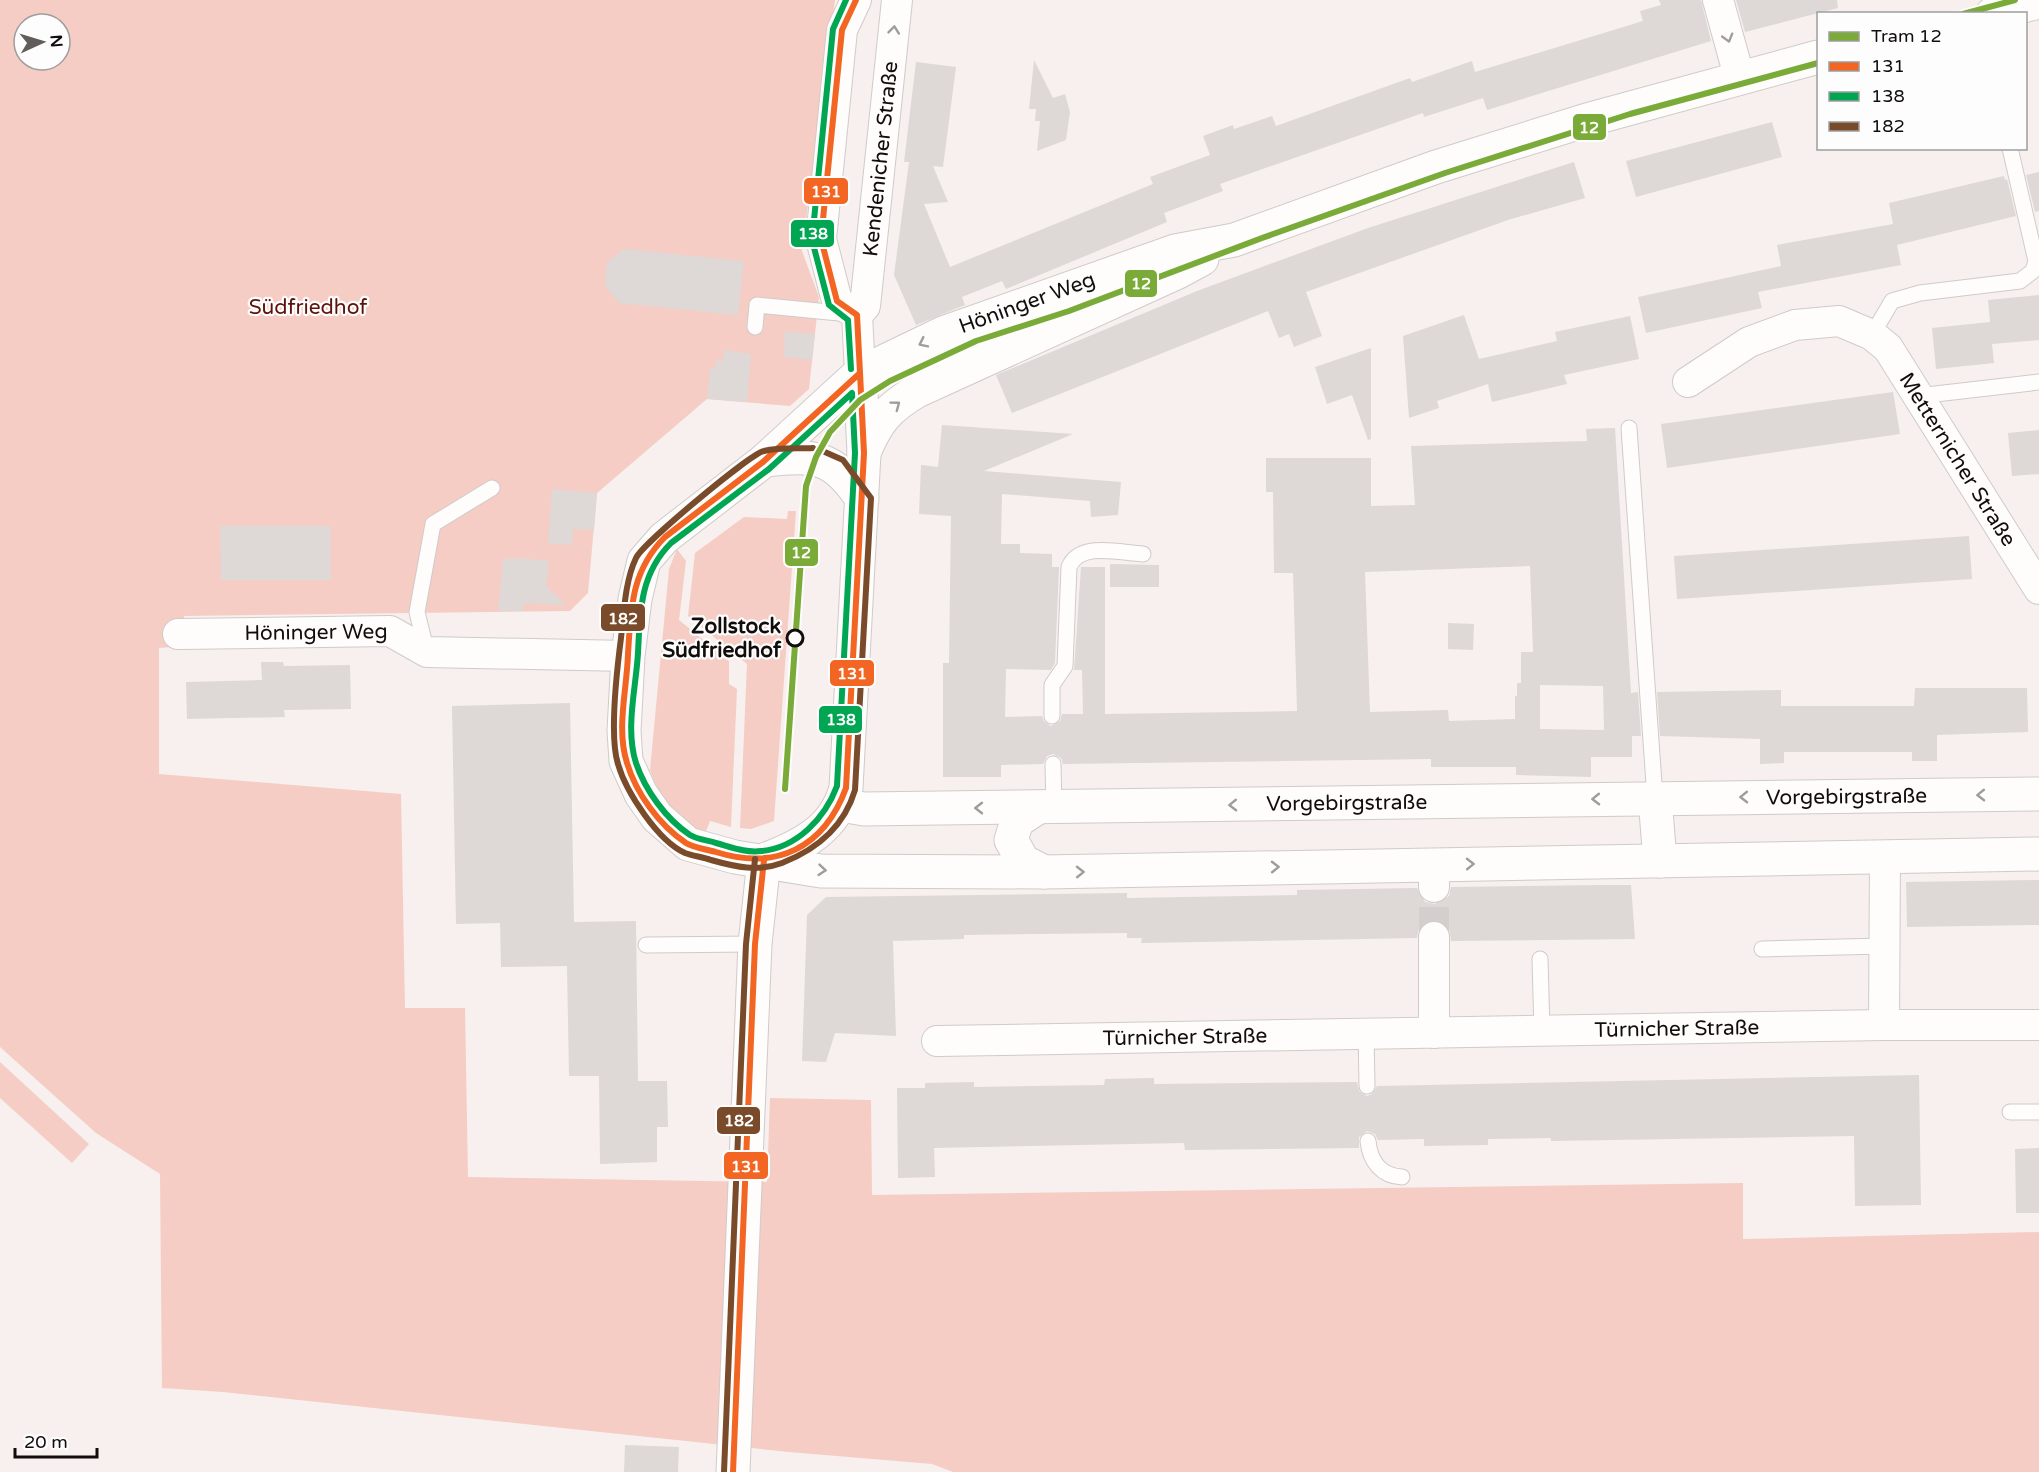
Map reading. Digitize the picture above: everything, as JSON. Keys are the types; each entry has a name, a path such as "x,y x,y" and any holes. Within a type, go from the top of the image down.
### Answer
{"street":[{"path":"855,0 842,30 821,239 837,301 856,315"},
{"name":"Kendenicher Straße","path":"860,373 856,315 865,306 897,0"},
{"path":"1718,0 1739,76"},
{"path":"2000,12 2039,2"},
{"name":"Höninger Weg","path":"764,860 735,857 688,844 657,818 641,794 627,762 624,731 628,656 635,599 644,561 664,538 765,460 860,373 943,333 1175,251 1234,240 1436,167 1739,76 1817,57"},
{"name":"Höninger Weg","path":"864,453 873,431 890,407 917,391 1178,272 1234,240"},
{"name":"Metternicher Straße","path":"1688,382 1749,342 1795,325 1839,321 1872,334 1888,348 2039,589"},
{"path":"764,860 796,848 811,839 827,825 841,805 847,766 862,499 864,453 860,373"},
{"path":"765,460 814,458 825,461 837,467 850,480 862,499"},
{"name":"Höninger Weg","path":"177,634 390,631 427,652 628,656"},
{"name":"Vorgebirgstraße","path":"841,805 864,809 1045,808 2039,794"},
{"path":"1655,798 1660,861"},
{"path":"1044,872 1023,861 1011,840 1017,821 1045,808"},
{"path":"764,860 821,871 1434,876 1660,861 2039,854"},
{"path":"1884,1025 1885,857"},
{"path":"733,1472 755,944 764,860"},
{"path":"1434,938 1434,1034"},
{"name":"Türnicher Straße","path":"937,1041 1884,1025 2039,1025"}],"lane":[{"path":"1872,334 1892,301 1920,293 2020,281 2033,271 2036,261 2010,150"},
{"path":"755,327 757,305 856,315"},
{"path":"1918,396 2039,382"},
{"path":"1629,428 1655,798"},
{"path":"427,652 417,612 433,524 492,488"},
{"path":"1052,716 1052,685 1065,666 1069,567 1072,560 1088,551 1143,554"},
{"path":"1045,808 1053,764"},
{"path":"646,945 755,944"},
{"path":"1762,949 1884,946"},
{"path":"1540,959 1542,1032"},
{"path":"1365,1034 1367,1086"},
{"path":"2010,1112 2039,1112"},
{"path":"1368,1141 1371,1158 1377,1166 1386,1174 1402,1178"}],"green space":[{"name":"Südfriedhof","path":"0,0 835,0 802,251 819,297 809,389 790,406 707,399 597,493 588,593 570,611 184,616 185,646 159,648 159,774 401,794 405,1008 465,1008 468,1177 767,1182 770,1098 871,1100 872,1195 1743,1183 1743,1239 2039,1232 2039,1472 953,1472 932,1464 789,1452 223,1392 162,1388 160,1174 96,1133 0,1047"},
{"path":"788,511 796,511 774,821 751,829 740,828 747,664 688,616 695,553 744,517 787,519"},
{"path":"677,549 686,561 679,620 729,661 729,684 737,689 731,827 710,821 705,834 686,822 671,808 659,791 650,770 669,569"},
{"path":"0,1062 89,1144 72,1163 0,1098"}],"building":[{"path":"1659,0 1701,0 1711,41 1487,110 1483,98 1424,117 1423,113 1220,184 1223,191 1164,213 1167,222 1006,289 1002,281 962,297 965,305 916,325 894,275 909,162 904,162 916,62 956,67 943,167 933,166 948,202 924,204 950,267 1153,184 1150,177 1210,155 1203,136 1233,125 1234,129 1272,116 1276,126 1410,78 1412,82 1472,61 1475,72 1643,21 1640,11 1661,5"},
{"path":"1736,0 1837,0 1838,8 1745,32"},
{"path":"1034,60 1053,98 1065,94 1070,112 1066,140 1037,151 1040,121 1035,121 1036,109 1029,109"},
{"path":"1772,122 1782,157 1636,197 1626,161"},
{"path":"1574,162 1585,198 1508,220 1306,292 1322,336 1294,347 1289,334 1279,338 1268,311 1012,413 996,375 1197,291 1368,228"},
{"path":"2039,172 2039,211 2035,212 2026,175"},
{"path":"2004,176 2005,180 2007,179 2016,216 1897,245 1901,265 1758,292 1762,308 1646,333 1638,297 1781,266 1777,245 1893,224 1889,203"},
{"path":"624,249 744,261 738,315 619,303 605,286 607,262"},
{"path":"2039,295 2039,340 1992,344 1994,363 1936,369 1932,328 1990,322 1988,300"},
{"path":"1464,315 1479,359 1557,341 1555,332 1630,316 1639,359 1564,375 1567,384 1492,402 1488,384 1437,401 1439,408 1409,418 1403,336"},
{"path":"785,331 815,334 812,360 784,357"},
{"path":"1371,348 1371,439 1368,440 1352,395 1327,404 1315,367"},
{"path":"724,350 751,354 747,402 707,399 710,368 715,368 716,360 723,361"},
{"path":"1893,392 1900,434 1667,468 1661,424"},
{"path":"942,425 1073,434 984,471 1121,482 1118,515 1091,517 1090,501 1002,494 1001,544 1020,544 1020,553 1052,554 1052,567 1059,567 1055,663 1051,670 1006,669 1005,717 1042,716 1044,721 1051,726 1060,721 1062,714 1083,714 1082,670 1074,670 1081,567 1105,567 1105,714 1297,711 1293,573 1274,573 1273,492 1266,492 1266,458 1371,458 1371,506 1415,505 1411,446 1587,441 1586,429 1615,428 1631,693 1638,692 1641,736 1632,736 1632,757 1591,757 1591,777 1516,775 1516,767 1431,767 1431,759 1063,764 1061,758 1053,754 1047,756 1043,764 1001,765 1001,777 943,777 943,663 949,663 951,516 919,514 921,465 938,467","holes":["1530,566 1533,652 1521,652 1521,683 1517,683 1515,719 1449,721 1448,710 1370,712 1365,572","1540,685 1603,686 1604,730 1540,729"]},
{"path":"2039,430 2039,474 2012,476 2008,433"},
{"path":"552,489 597,493 594,530 573,529 572,545 548,543"},
{"path":"220,526 331,526 331,580 221,580"},
{"path":"1969,536 1972,579 1677,599 1674,556"},
{"path":"503,559 549,561 546,586 566,605 523,603 523,611 498,611"},
{"path":"1110,564 1159,565 1159,587 1110,587"},
{"path":"1448,623 1474,624 1473,650 1448,649"},
{"path":"261,662 283,662 284,666 350,665 351,709 284,710 285,717 187,719 186,682 262,680"},
{"path":"1915,688 2027,688 2028,732 1937,735 1937,761 1912,761 1912,752 1784,752 1784,763 1760,764 1760,739 1660,736 1657,692 1781,690 1781,706 1914,706"},
{"path":"570,703 574,922 636,921 638,1081 667,1081 668,1127 657,1127 657,1162 600,1164 599,1076 569,1076 567,966 501,967 500,923 456,924 452,706"},
{"path":"2039,880 2039,925 1907,927 1906,882"},
{"path":"1631,885 1635,939 1451,941 1449,928 1442,922 1433,920 1419,928 1417,938 1141,943 1142,938 1127,938 1127,933 964,935 964,939 893,941 896,1036 835,1033 826,1062 802,1061 807,915 826,897 1127,893 1127,898 1297,895 1297,890 1417,888 1425,902 1435,904 1449,896 1451,887"},
{"path":"1919,1075 1921,1205 1855,1206 1854,1136 1551,1141 1551,1138 1488,1139 1488,1145 1424,1146 1424,1139 1378,1140 1375,1134 1367,1131 1359,1137 1359,1148 1185,1150 1184,1143 934,1148 935,1177 898,1178 897,1088 925,1088 925,1083 974,1082 974,1087 1104,1085 1105,1079 1154,1078 1154,1084 1357,1082 1359,1091 1367,1096 1372,1094 1377,1086"},
{"path":"2039,1148 2039,1213 2016,1213 2015,1149"},
{"path":"625,1445 679,1447 678,1472 624,1472"}],"tunnel":[{"path":"1434,887 1434,937"}],"tram line":[{"name":"12","path":"1970,12 2015,0"},
{"name":"12","path":"785,789 806,486 816,457 830,432 860,400 890,381 976,341 1069,311 1262,238 1445,173 1630,114 1817,63"}],"transit line":[{"name":"138","path":"846,0 833,29 812,240 829,305 848,320 851,369"},
{"name":"131","path":"856,0 842,30 821,239 837,301 857,315 860,373"},
{"name":"131","path":"860,373 864,453 846,788 837,809 825,826 811,840 795,850 778,856 759,858 738,857 693,846 676,836 650,808 636,786 624,750 622,723 630,621 639,577 645,563 665,537 763,462 860,373"},
{"name":"138","path":"852,393 855,453 837,786 817,820 798,838 774,849 744,850 696,838 673,821 657,803 640,773 633,750 632,708 641,608 647,580 653,567 671,543 769,469 852,393"},
{"name":"182","path":"813,448 764,451 739,467 675,519 643,550 632,567 627,587 614,720 615,752 622,775 644,814 664,838 685,853 729,865 747,868 773,866 807,851 837,826 855,790 871,498 843,460 818,449"},
{"name":"182","path":"724,1472 746,944 755,859"},
{"name":"131","path":"733,1472 755,944 764,860"}],"place":[{"name":"Zollstock Südfriedhof","path":"795,638"}]}
